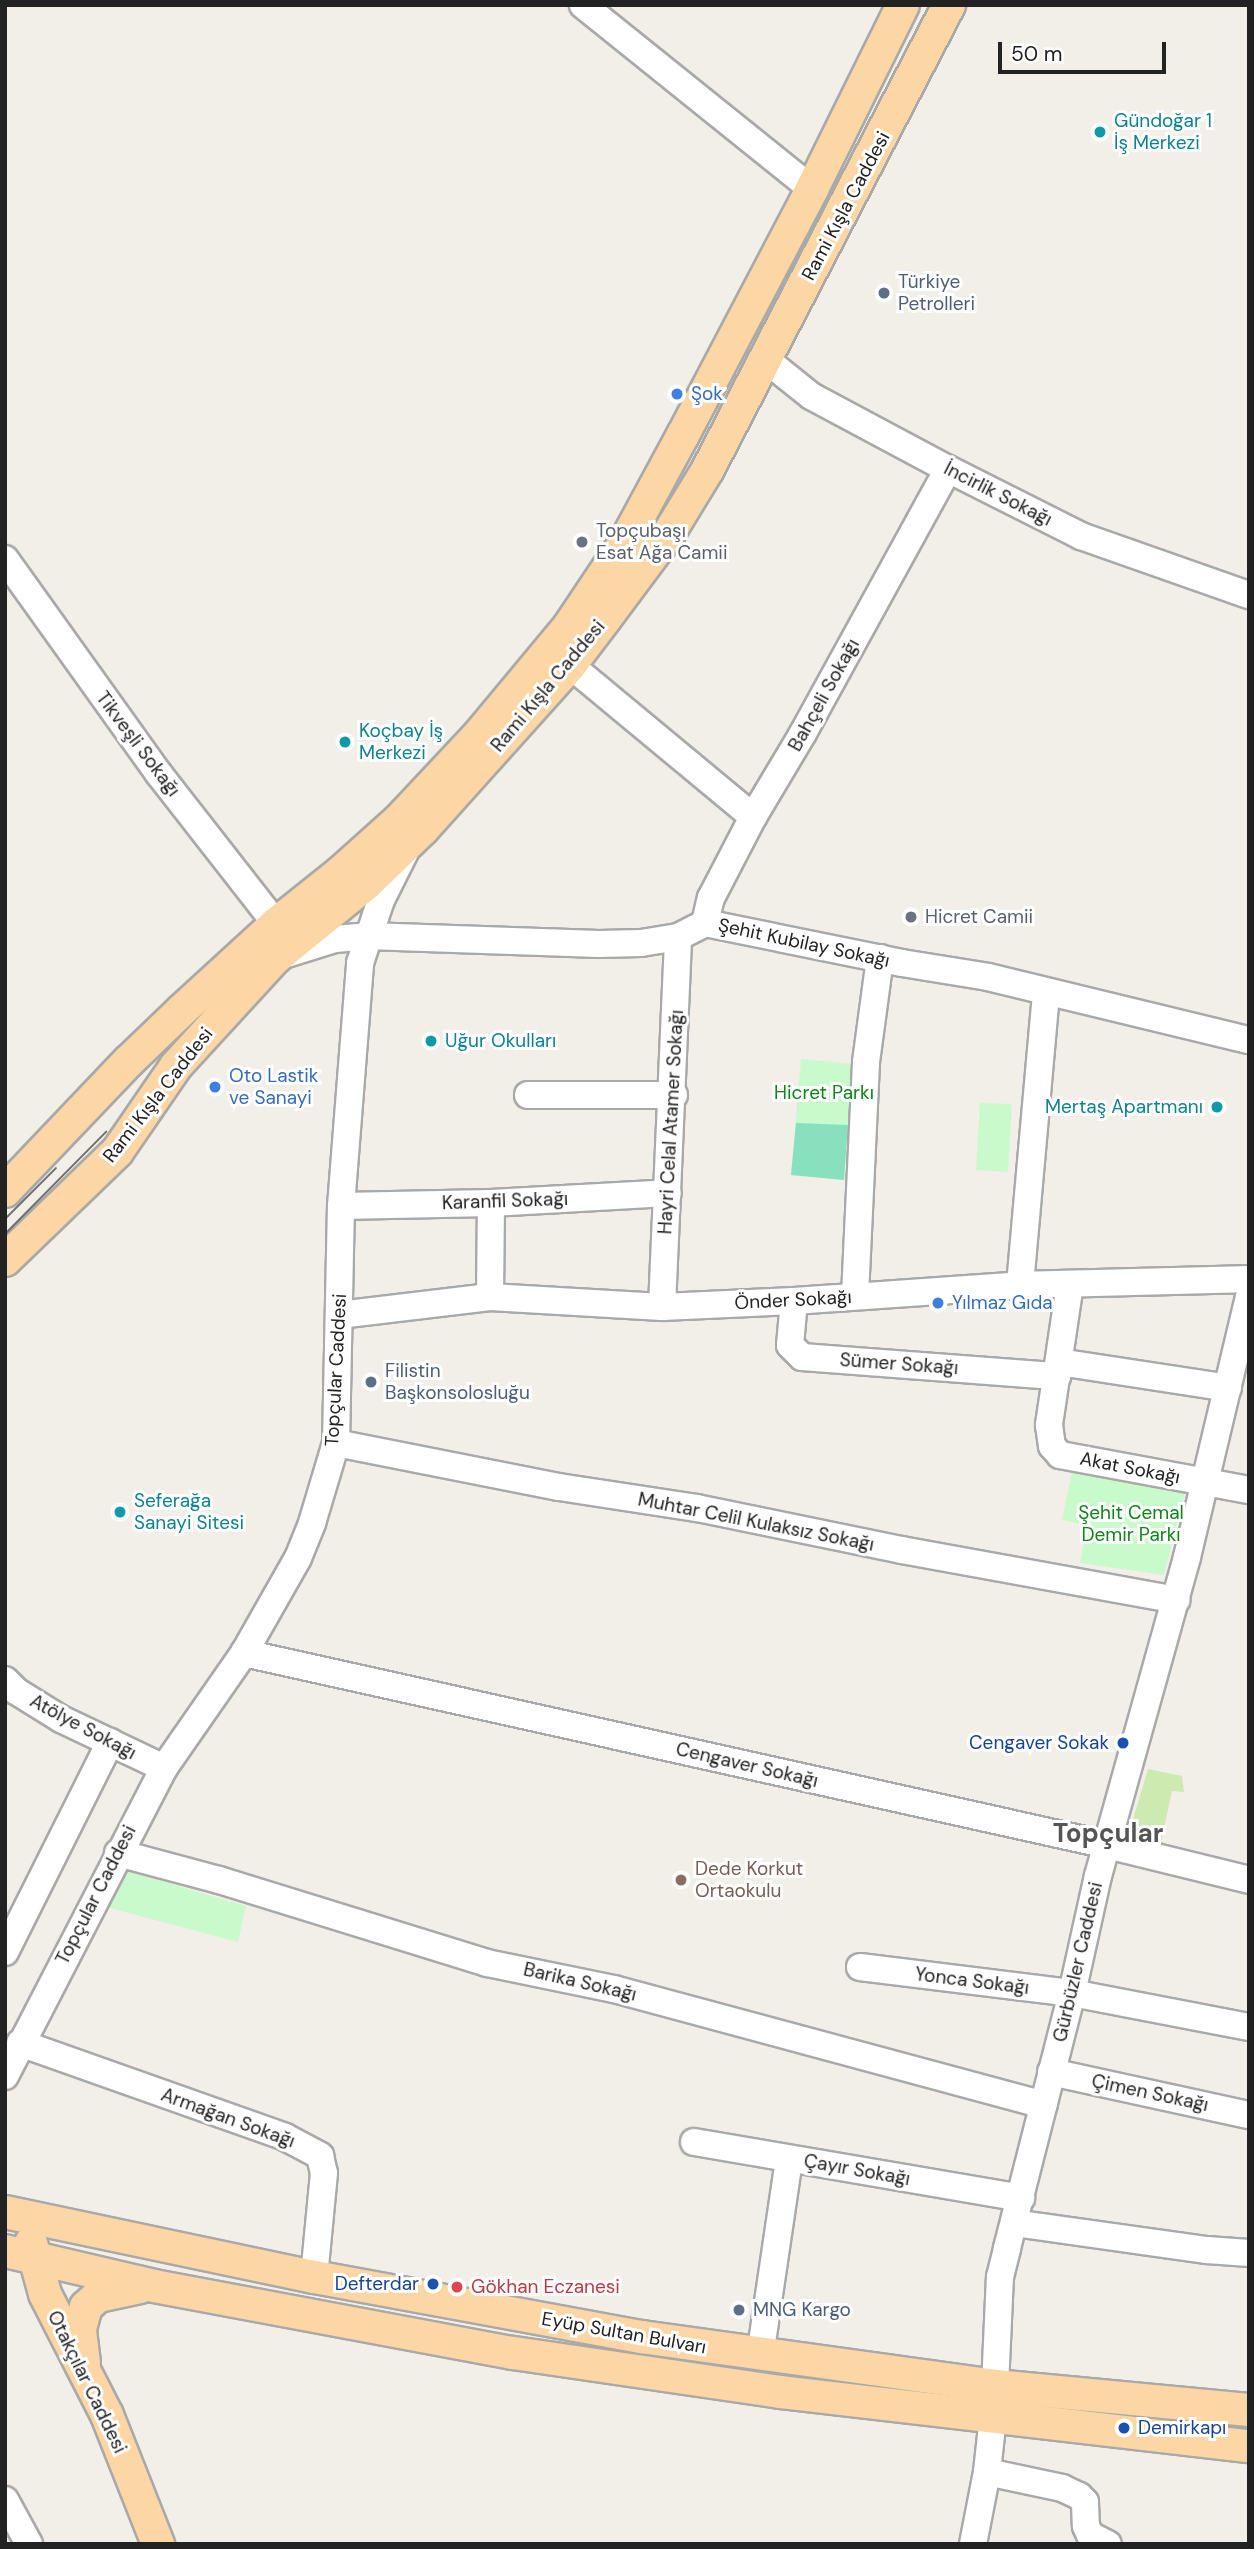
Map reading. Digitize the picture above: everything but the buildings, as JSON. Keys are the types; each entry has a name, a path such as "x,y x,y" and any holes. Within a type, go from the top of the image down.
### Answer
{"main road":[{"name":"Rami Kışla Caddesi","path":"5,1191 129,1061 276,923 341,873 399,820 506,705 570,625 624,544 812,189 903,5"},
{"name":"Rami Kışla Caddesi","path":"5,1260 117,1152 176,1066 275,958 410,843 570,665 675,524 708,469 949,5"},
{"path":"871,66 894,69 901,73 908,84"},
{"path":"743,317 750,346 765,359"},
{"path":"14,2257 17,2215"},
{"name":"Eyüp Sultan Bulvarı","path":"17,2215 314,2277 760,2356 995,2386 1249,2410"},
{"name":"Eyüp Sultan Bulvarı","path":"14,2257 513,2353 780,2392 1249,2446"},
{"name":"Otakçılar Caddesi","path":"14,2257 54,2315 107,2415 158,2544"},
{"name":"Otakçılar Caddesi","path":"14,2257 86,2396 146,2544"},
{"path":"86,2378 80,2329 86,2307 97,2296 115,2290 154,2286"},
{"path":"993,2417 995,2386"}],"street":[{"path":"583,5 812,189"},
{"name":"İncirlik Sokağı","path":"765,359 811,396 1082,536 1249,595"},
{"name":"Bahçeli Sokağı","path":"705,923 712,898 753,817 848,653 948,469"},
{"name":"Tikveşli Sokağı","path":"5,559 159,774 276,923"},
{"path":"570,665 753,817"},
{"name":"Topçular Caddesi","path":"5,2076 164,1768 244,1653 298,1558 335,1443 341,1206 360,963 367,936 410,843"},
{"name":"Şehit Kubilay Sokağı","path":"275,958 315,944 367,936 599,944 678,937 705,923 1046,992 1249,1040"},
{"name":"Hayri Celal Atamer Sokağı","path":"662,1307 674,1095 678,937"},
{"path":"855,1297 866,1062 880,958"},
{"path":"1020,1285 1046,992"},
{"path":"528,1095 674,1095"},
{"name":"Karanfil Sokağı","path":"341,1206 491,1203 668,1193"},
{"path":"490,1297 491,1203"},
{"name":"Önder Sokağı","path":"339,1315 490,1297 662,1307 794,1301 1020,1285 1249,1279"},
{"name":"Akat Sokağı","path":"1070,1284 1050,1440 1060,1455 1249,1490"},
{"name":"Gürbüzler Caddesi","path":"995,2386 1000,2277 1107,1845 1176,1600 1205,1482 1235,1385 1249,1297"},
{"name":"Sümer Sokağı","path":"794,1301 790,1345 802,1357 1058,1369 1235,1385"},
{"name":"Muhtar Celil Kulaksız Sokağı","path":"335,1443 559,1487 697,1508 902,1550 1176,1600"},
{"name":"Cengaver Sokağı","path":"244,1653 1107,1845 1249,1880"},
{"name":"Atölye Sokağı","path":"5,1680 16,1691 61,1719 164,1768"},
{"path":"5,1952 110,1742"},
{"name":"Barika Sokağı","path":"118,1853 219,1880 487,1963 614,1989 1044,2105"},
{"name":"Yonca Sokağı","path":"860,1967 1072,1993 1249,2027"},
{"name":"Armağan Sokağı","path":"20,2043 285,2137 320,2156 324,2173 314,2277"},
{"name":"Çimen Sokağı","path":"1051,2072 1249,2115"},
{"name":"Çayır Sokağı","path":"694,2142 789,2159 1017,2211 1207,2250 1249,2253"},
{"path":"760,2356 789,2159"},
{"path":"973,2544 988,2472 993,2417"},
{"path":"988,2472 1062,2488 1079,2496 1085,2502 1082,2535 1090,2535 1108,2544"},
{"path":"5,2500 29,2544"}],"green space":[{"name":"Hicret Parkı","path":"801,1059 853,1064 844,1180 791,1175"},
{"path":"980,1103 1012,1104 1008,1172 976,1170"},
{"path":"796,1123 848,1125 844,1180 791,1175"},
{"name":"Şehit Cemal Demir Parkı","path":"1073,1467 1186,1487 1164,1575 1080,1563 1087,1525 1062,1520"},
{"path":"1148,1769 1182,1776 1184,1792 1172,1791 1161,1842 1176,1847 1175,1851 1127,1839"},
{"path":"120,1869 246,1906 238,1942 106,1907"}],"tram line":[{"path":"5,1234 106,1132"},
{"path":"5,1219 56,1168"}],"place":[{"name":"Gündoğar 1 İş Merkezi","path":"1100,132"},
{"name":"Türkiye Petrolleri","path":"884,293"},
{"name":"Şok","path":"677,394"},
{"name":"Topçubaşı Esat Ağa Camii","path":"582,542"},
{"name":"Koçbay İş Merkezi","path":"345,742"},
{"name":"Hicret Camii","path":"911,917"},
{"name":"Uğur Okulları","path":"431,1041"},
{"name":"Oto Lastik ve Sanayi","path":"215,1087"},
{"name":"Mertaş Apartmanı","path":"1217,1107"},
{"name":"Yılmaz Gıda","path":"938,1303"},
{"name":"Filistin Başkonsolosluğu","path":"371,1382"},
{"name":"Seferağa Sanayi Sitesi","path":"120,1512"},
{"name":"Cengaver Sokak","path":"1123,1743"},
{"name":"Dede Korkut Ortaokulu","path":"681,1880"},
{"name":"Defterdar","path":"433,2284"},
{"name":"Gökhan Eczanesi","path":"457,2287"},
{"name":"MNG Kargo","path":"739,2310"},
{"name":"Demirkapı","path":"1124,2428"}],"district":[{"name":"Topçular","path":"1108,1834"}]}
